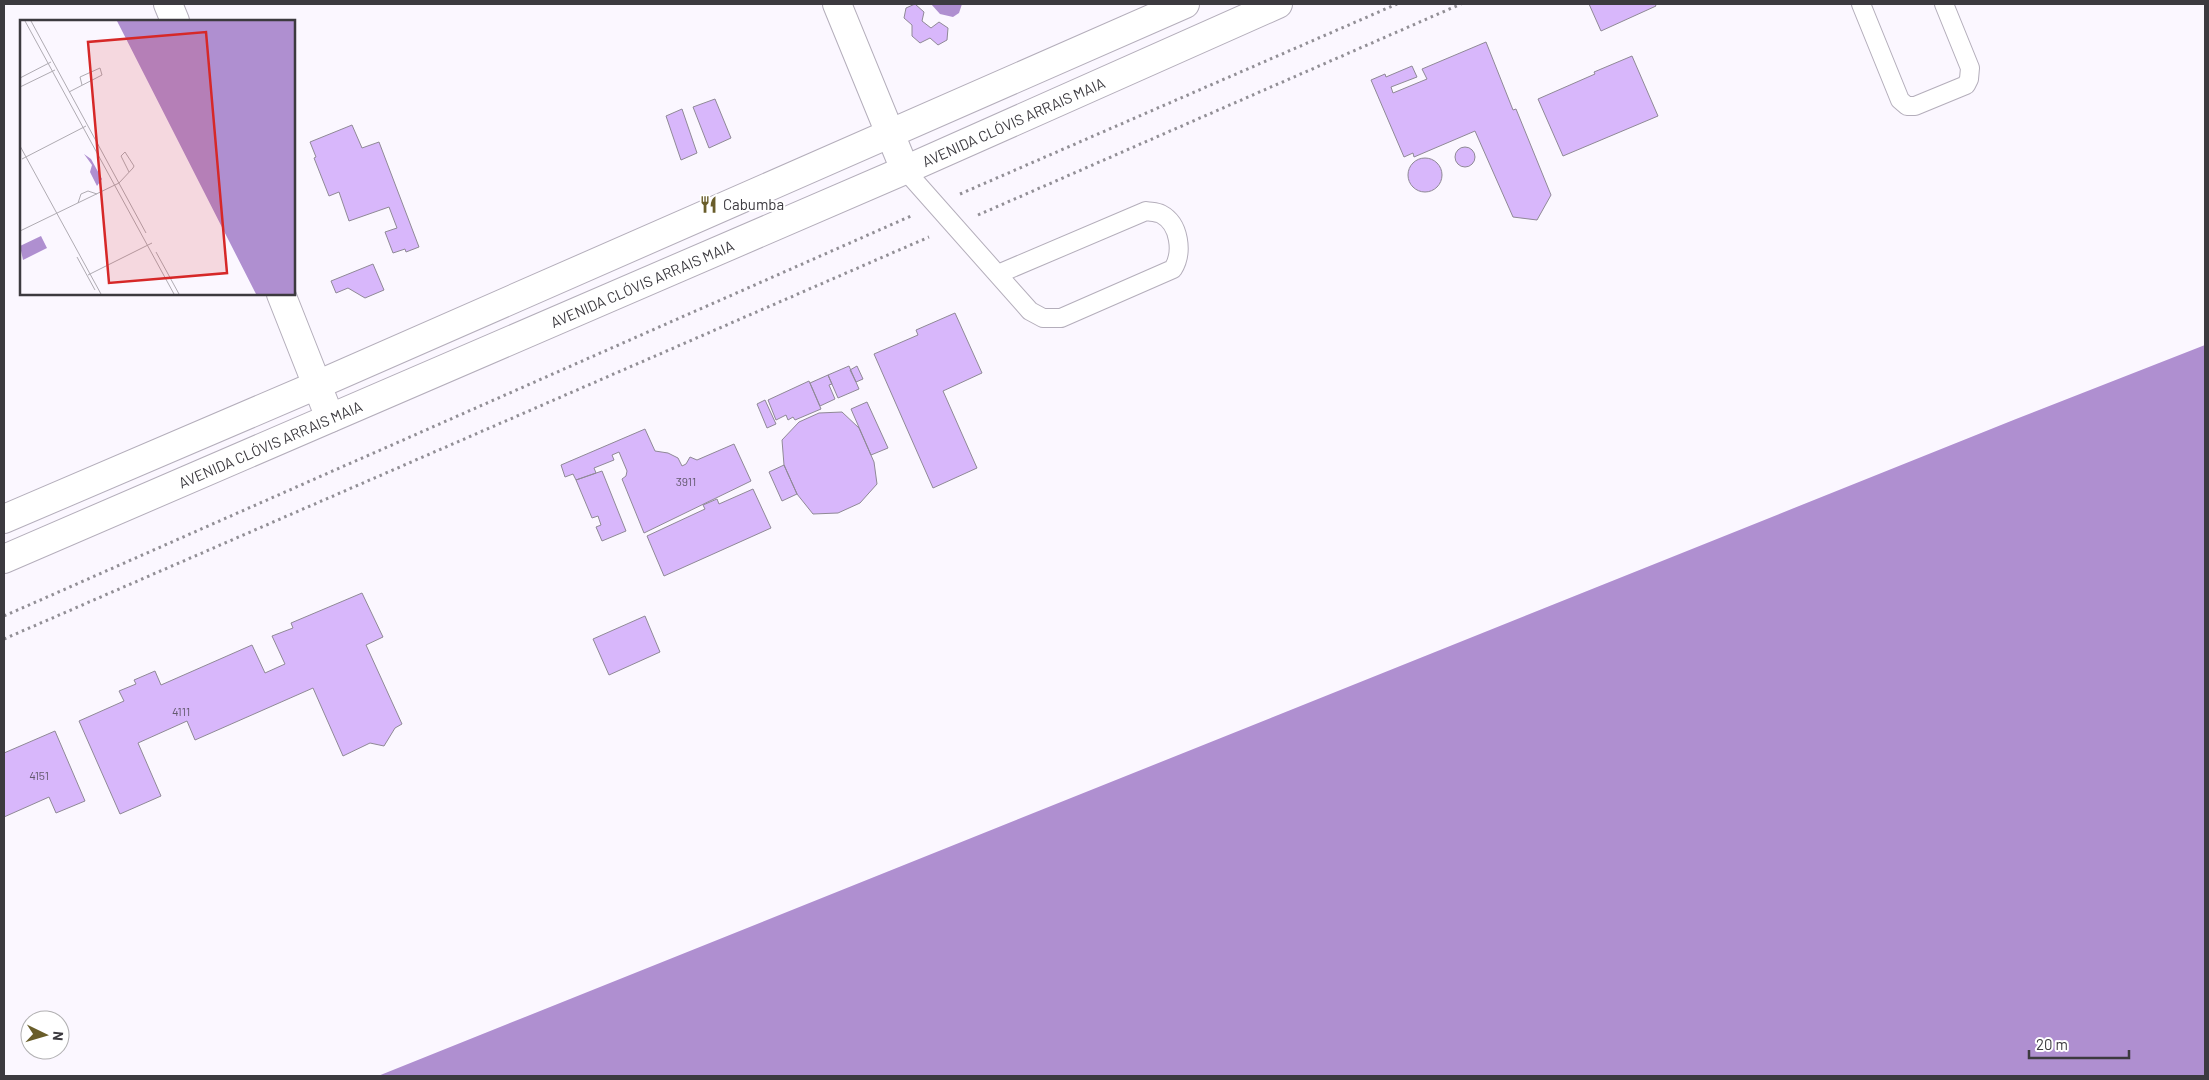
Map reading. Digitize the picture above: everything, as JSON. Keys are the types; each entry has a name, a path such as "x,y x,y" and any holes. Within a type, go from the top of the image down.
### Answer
{"main road":[{"path":"168,4 175,20"},
{"path":"838,4 905,170"},
{"path":"4,519 317,385 1185,4"},
{"name":"AVENIDA CLÓVIS ARRAIS MAIA","path":"4,560 905,170 1278,4"},
{"path":"281,295 330,418"}],"lane":[{"path":"1861,4 1900,100 1907,106 1915,106 1966,85 1969,79 1970,68 1944,4"},
{"path":"905,170 937,204 1030,312 1043,318 1061,318 1173,269 1179,260 1180,246 1170,221 1160,213 1146,211 998,274"}],"path":[{"path":"4,616 937,204 1397,4"},
{"path":"4,639 1461,4"}],"shaded area":[{"path":"931,4 962,4 959,13 953,17 940,14"},
{"path":"2205,345 2205,1076 378,1076 2016,419"}],"building":[{"path":"915,4 924,12 922,21 931,28 939,22 948,28 947,40 938,45 930,38 920,43 912,36 912,25 904,18 906,8"},
{"path":"1589,4 1655,4 1656,6 1601,31"},
{"path":"1486,42 1513,110 1516,109 1551,195 1537,220 1513,217 1475,131 1414,157 1413,153 1404,157 1371,80 1385,74 1386,77 1412,66 1417,77 1391,87 1393,93 1427,79 1422,69"},
{"path":"1632,56 1658,116 1563,156 1538,99"},
{"path":"715,99 731,138 709,148 693,107"},
{"path":"682,109 697,153 681,160 666,116"},
{"path":"352,125 362,148 379,142 419,247 406,252 405,249 393,253 385,232 397,228 389,207 349,221 339,192 329,196 314,158 316,157 310,142"},
{"path":"1465,147 1472,150 1475,157 1472,164 1465,167 1458,164 1455,157 1458,150"},
{"path":"1425,158 1432,159 1437,163 1441,168 1441,182 1437,187 1432,191 1425,192 1418,191 1413,187 1409,182 1408,175 1409,168 1413,163 1418,159"},
{"path":"373,264 384,290 365,298 348,288 336,293 331,281"},
{"path":"955,313 982,373 943,391 977,468 933,488 874,354 918,335 916,330"},
{"path":"849,366 859,389 838,398 828,375"},
{"path":"857,366 863,379 856,382 850,370"},
{"path":"828,375 832,384 829,385 835,399 820,406 810,383"},
{"path":"809,381 821,409 795,420 793,417 788,420 786,415 776,420 768,400"},
{"path":"765,400 776,424 767,428 757,404"},
{"path":"867,402 888,448 871,455 851,409"},
{"path":"842,412 859,428 874,462 877,484 860,503 838,513 813,514 797,494 784,465 782,440 799,422 819,413"},
{"path":"645,429 655,451 668,453 678,458 682,466 686,464 690,457 697,460 734,444 751,481 644,533 622,479 626,476 627,471 619,452 612,455 614,460 594,468 596,473 576,480 573,474 565,477 561,465"},
{"path":"784,465 797,494 782,501 769,472"},
{"path":"602,471 626,531 602,541 596,527 601,525 598,516 592,518 576,480"},
{"path":"753,489 771,528 664,576 647,536 705,509 703,505 717,499 719,504"},
{"path":"362,593 383,637 366,645 402,724 395,728 384,746 370,743 343,756 313,688 195,740 187,721 138,743 161,796 120,814 79,721 124,701 119,691 136,684 134,680 155,671 161,685 252,645 265,673 285,664 272,636 293,628 291,623"},
{"path":"645,616 660,652 609,675 593,639"},
{"path":"55,731 85,801 56,813 49,797 4,817 4,753"}],"place":[{"name":"Cabumba","path":"709,204"}]}
